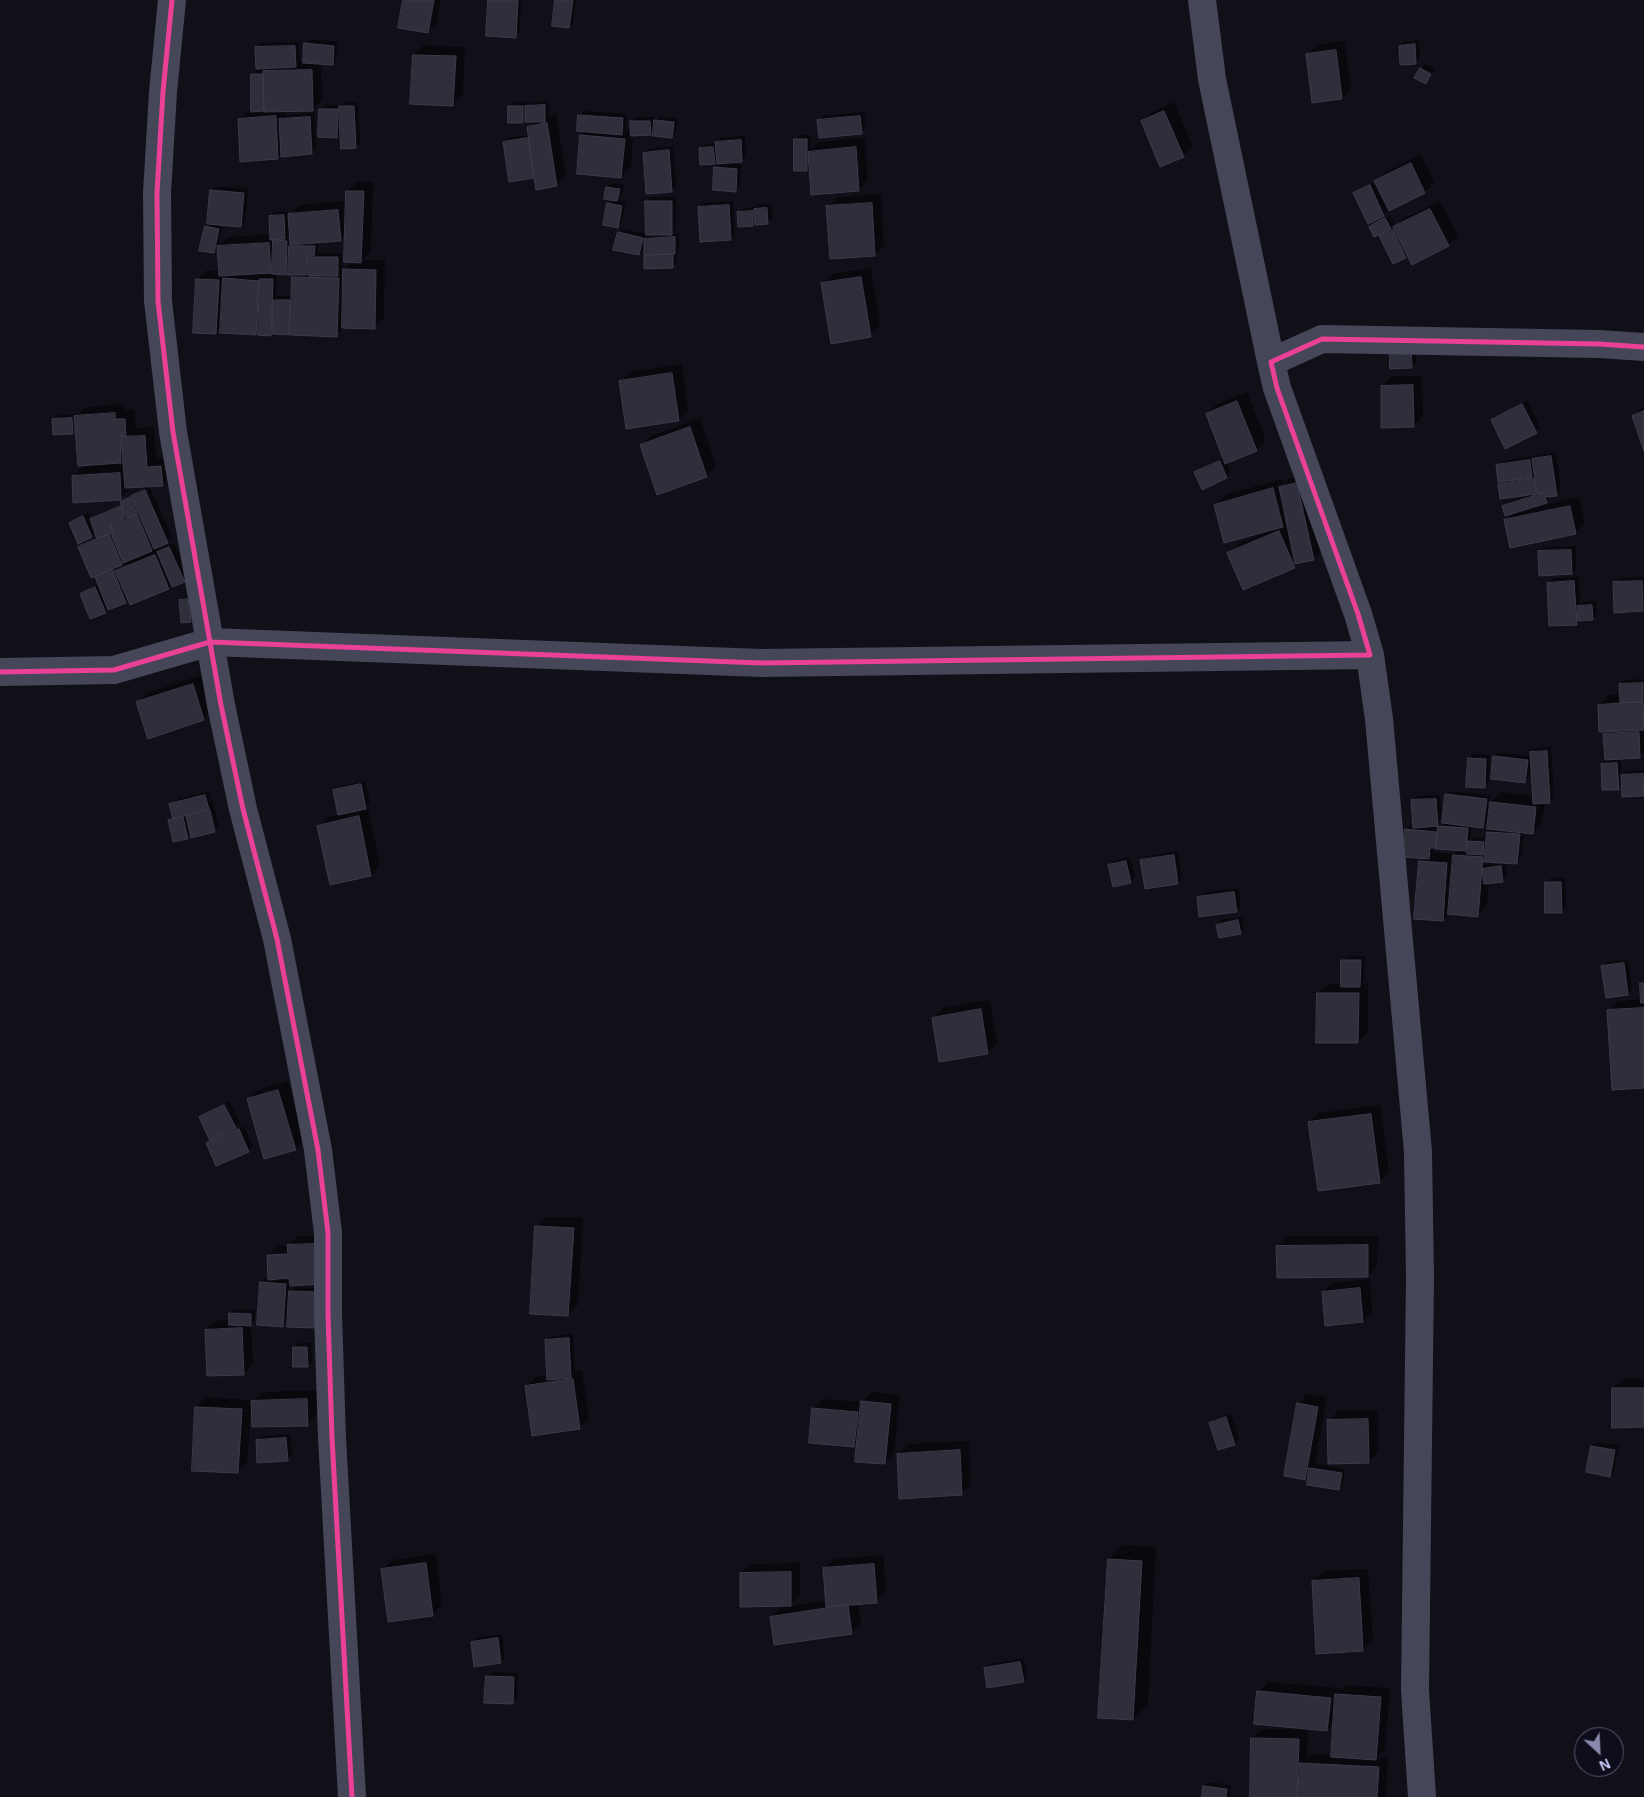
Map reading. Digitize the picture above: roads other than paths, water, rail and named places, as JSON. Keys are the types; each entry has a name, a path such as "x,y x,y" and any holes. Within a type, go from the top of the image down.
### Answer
{"street":[{"path":"172,0 163,92 157,193 158,301 173,432 210,642 243,809 278,940 318,1150 328,1233 328,1314 332,1438 352,1797"},
{"path":"1202,0 1212,79 1277,388 1358,614 1370,654 1379,719 1418,1152 1420,1277 1415,1690 1422,1797"},
{"path":"1271,362 1322,339 1599,344 1644,347"},
{"path":"0,672 114,670 210,642 761,663 1370,654"}]}
